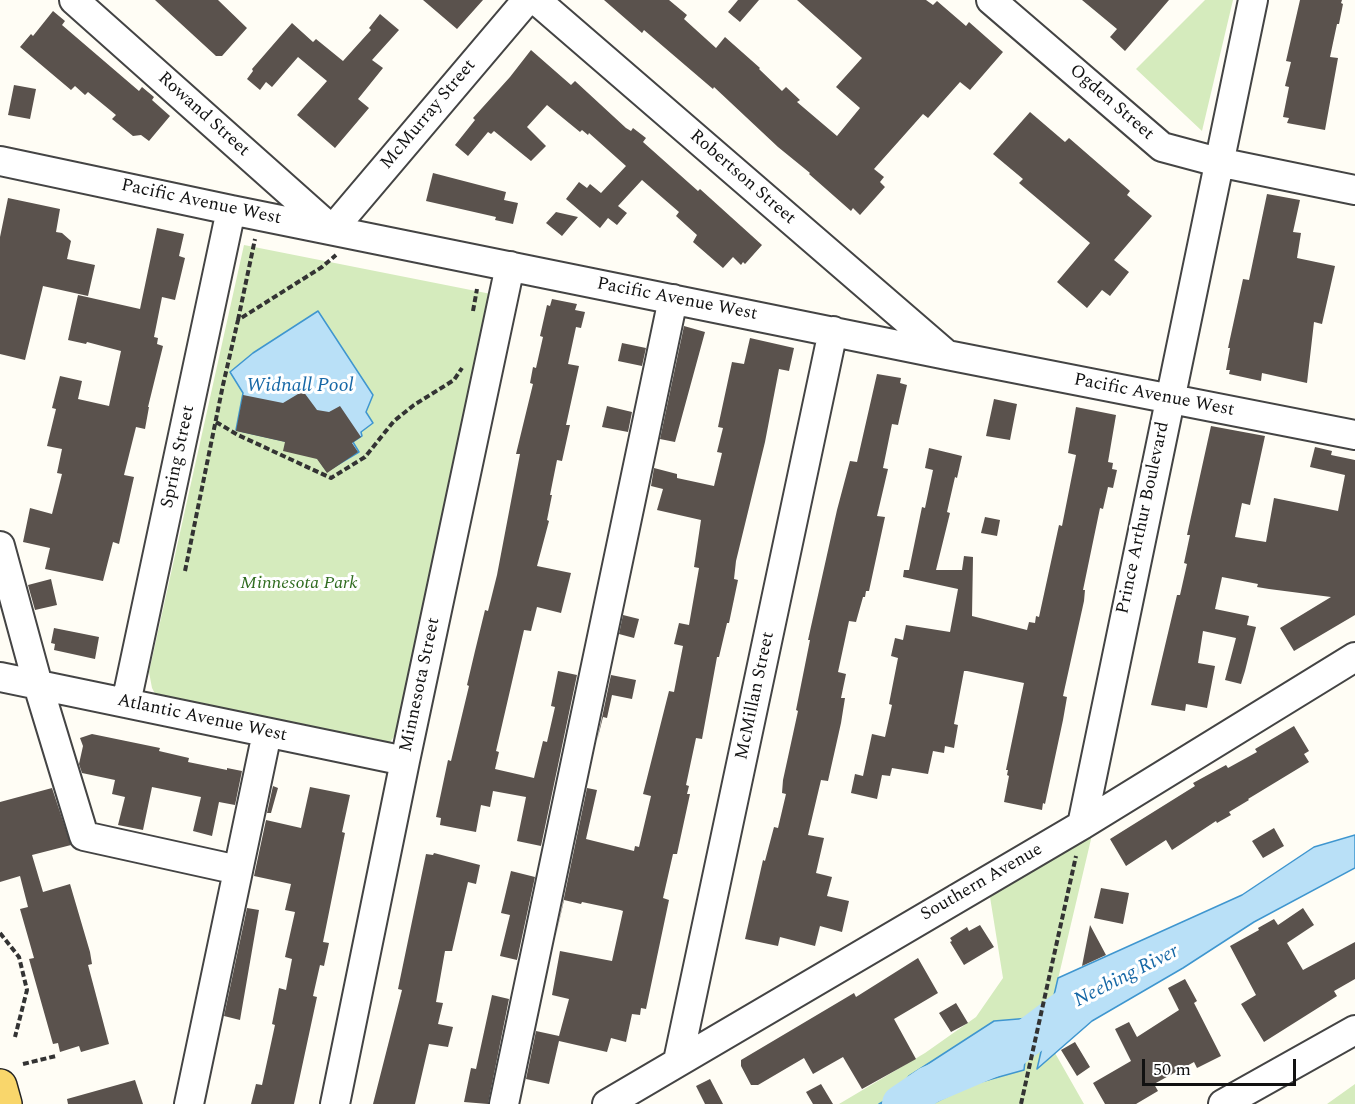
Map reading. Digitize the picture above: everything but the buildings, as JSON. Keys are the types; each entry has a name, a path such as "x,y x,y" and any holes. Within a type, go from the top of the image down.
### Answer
{"main road":[{"path":"5,1104 11,1075"}],"street":[{"name":"Rowand Street","path":"74,0 335,241"},
{"name":"McMurray Street","path":"335,241 527,0"},
{"name":"Robertson Street","path":"537,0 947,355"},
{"name":"Ogden Street","path":"991,0 1162,147 1218,162 1355,190"},
{"name":"Prince Arthur Boulevard","path":"1082,825 1253,0"},
{"name":"Pacific Avenue West","path":"0,161 231,210 335,241 510,267 1355,435"},
{"name":"Spring Street","path":"126,703 231,210"},
{"name":"Minnesota Street","path":"335,1104 510,267"},
{"path":"504,1104 674,299"},
{"name":"McMillan Street","path":"678,1061 833,331"},
{"path":"0,546 38,685 84,836 238,870"},
{"name":"Southern Avenue","path":"607,1104 1082,825 1355,657"},
{"name":"Atlantic Avenue West","path":"0,677 405,761"},
{"path":"189,1104 267,733"},
{"path":"1223,1104 1355,1030"}],"path":[{"path":"185,571 256,232"},
{"path":"238,320 322,267 335,241"},
{"path":"471,322 477,289"},
{"path":"216,422 238,435 331,478 365,457 394,421 414,405 454,380 463,364"},
{"path":"1021,1104 1076,855"},
{"path":"0,933 19,957 27,990 15,1037"},
{"path":"27,990 34,988"},
{"path":"11,1075 56,1056"}],"green space":[{"path":"1205,0 1233,0 1202,131 1136,69"},
{"name":"Minnesota Park","path":"244,245 491,294 399,730 390,742 372,745 160,703 152,688 149,672"},
{"path":"1092,835 1037,1068 1055,1053 1084,1104 839,1104 925,1053 976,1017 1003,978 990,897"},
{"path":"1355,1084 1355,1104 1327,1104"}],"water":[{"name":"Widnall Pool","path":"318,311 373,395 366,412 373,423 361,432 362,436 353,442 359,452 327,471 318,458 285,441 236,430 243,393 230,372 253,353"},
{"path":"1355,835 1355,868 1254,922 1183,968 1092,1021 1037,1069 1058,978 1242,895 1314,847"},
{"path":"1030,1018 1024,1070 970,1085 932,1104 879,1104 893,1096 909,1076 994,1021"}],"waterway":[{"name":"Neebing River","path":"901,1104 929,1085 1011,1050 1088,992"}]}
